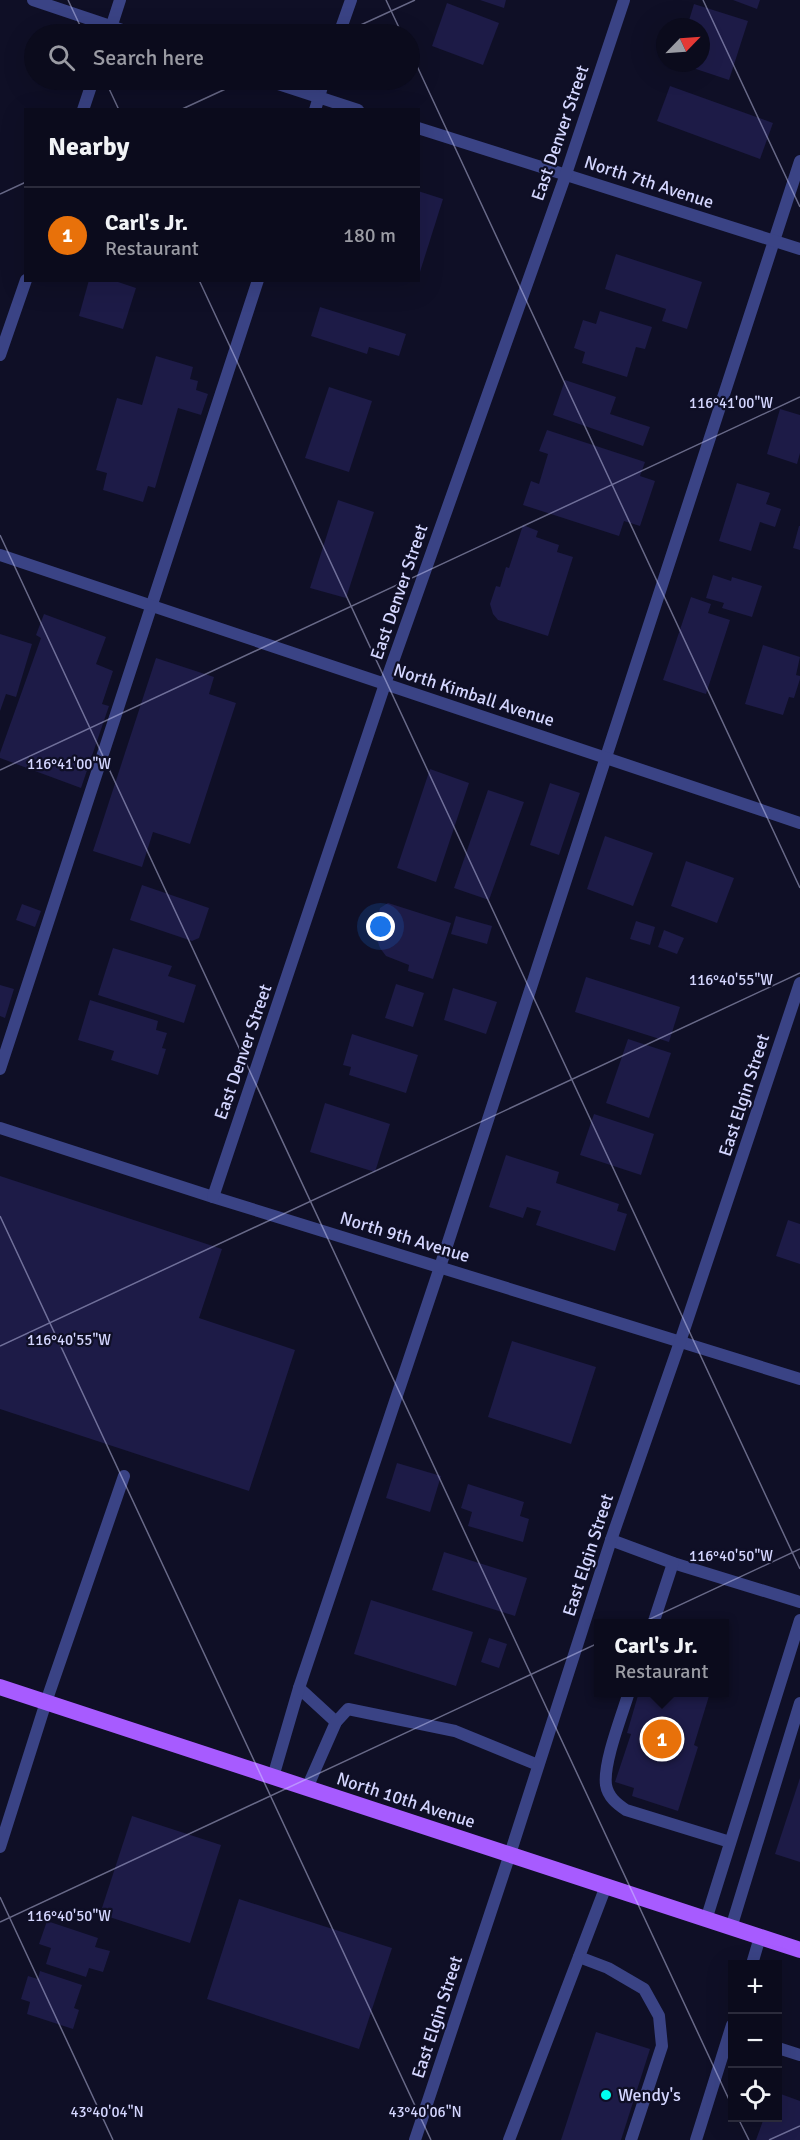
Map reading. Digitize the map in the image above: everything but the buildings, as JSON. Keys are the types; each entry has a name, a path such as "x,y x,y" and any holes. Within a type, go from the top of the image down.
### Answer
{"main road":[{"name":"North 10th Avenue","path":"0,1687 800,1950"}],"street":[{"path":"33,0 93,24"},
{"path":"112,24 120,0"},
{"path":"343,24 351,0"},
{"name":"East Denver Street","path":"213,1197 386,684 566,174 624,0"},
{"path":"84,108 90,90"},
{"path":"287,90 317,104 344,108"},
{"name":"North 7th Avenue","path":"420,129 800,249"},
{"path":"273,1777 299,1688 440,1267 800,161"},
{"path":"0,355 25,282"},
{"path":"0,1069 257,282"},
{"name":"North Kimball Avenue","path":"0,555 800,823"},
{"name":"East Elgin Street","path":"415,2140 611,1540 800,983"},
{"name":"North 9th Avenue","path":"0,1128 213,1197 800,1379"},
{"path":"0,1847 46,1702 124,1476"},
{"path":"611,1540 673,1563 800,1602"},
{"path":"654,1619 673,1563"},
{"path":"706,1920 800,1620"},
{"path":"299,1688 336,1722"},
{"path":"628,1697 608,1765 606,1786 613,1801 626,1810 730,1842"},
{"path":"731,1928 800,1703"},
{"path":"307,1788 336,1722 348,1709 455,1731 538,1765"},
{"path":"508,2140 606,1886"},
{"path":"753,1960 760,1937"},
{"path":"579,1957 608,1968 644,1989 659,2016 662,2046 631,2140"},
{"path":"696,2140 728,2043"},
{"path":"782,2050 800,2055"}],"place":[{"name":"Carl's Jr.","path":"662,1739"},
{"name":"Wendy's","path":"606,2095"}]}
